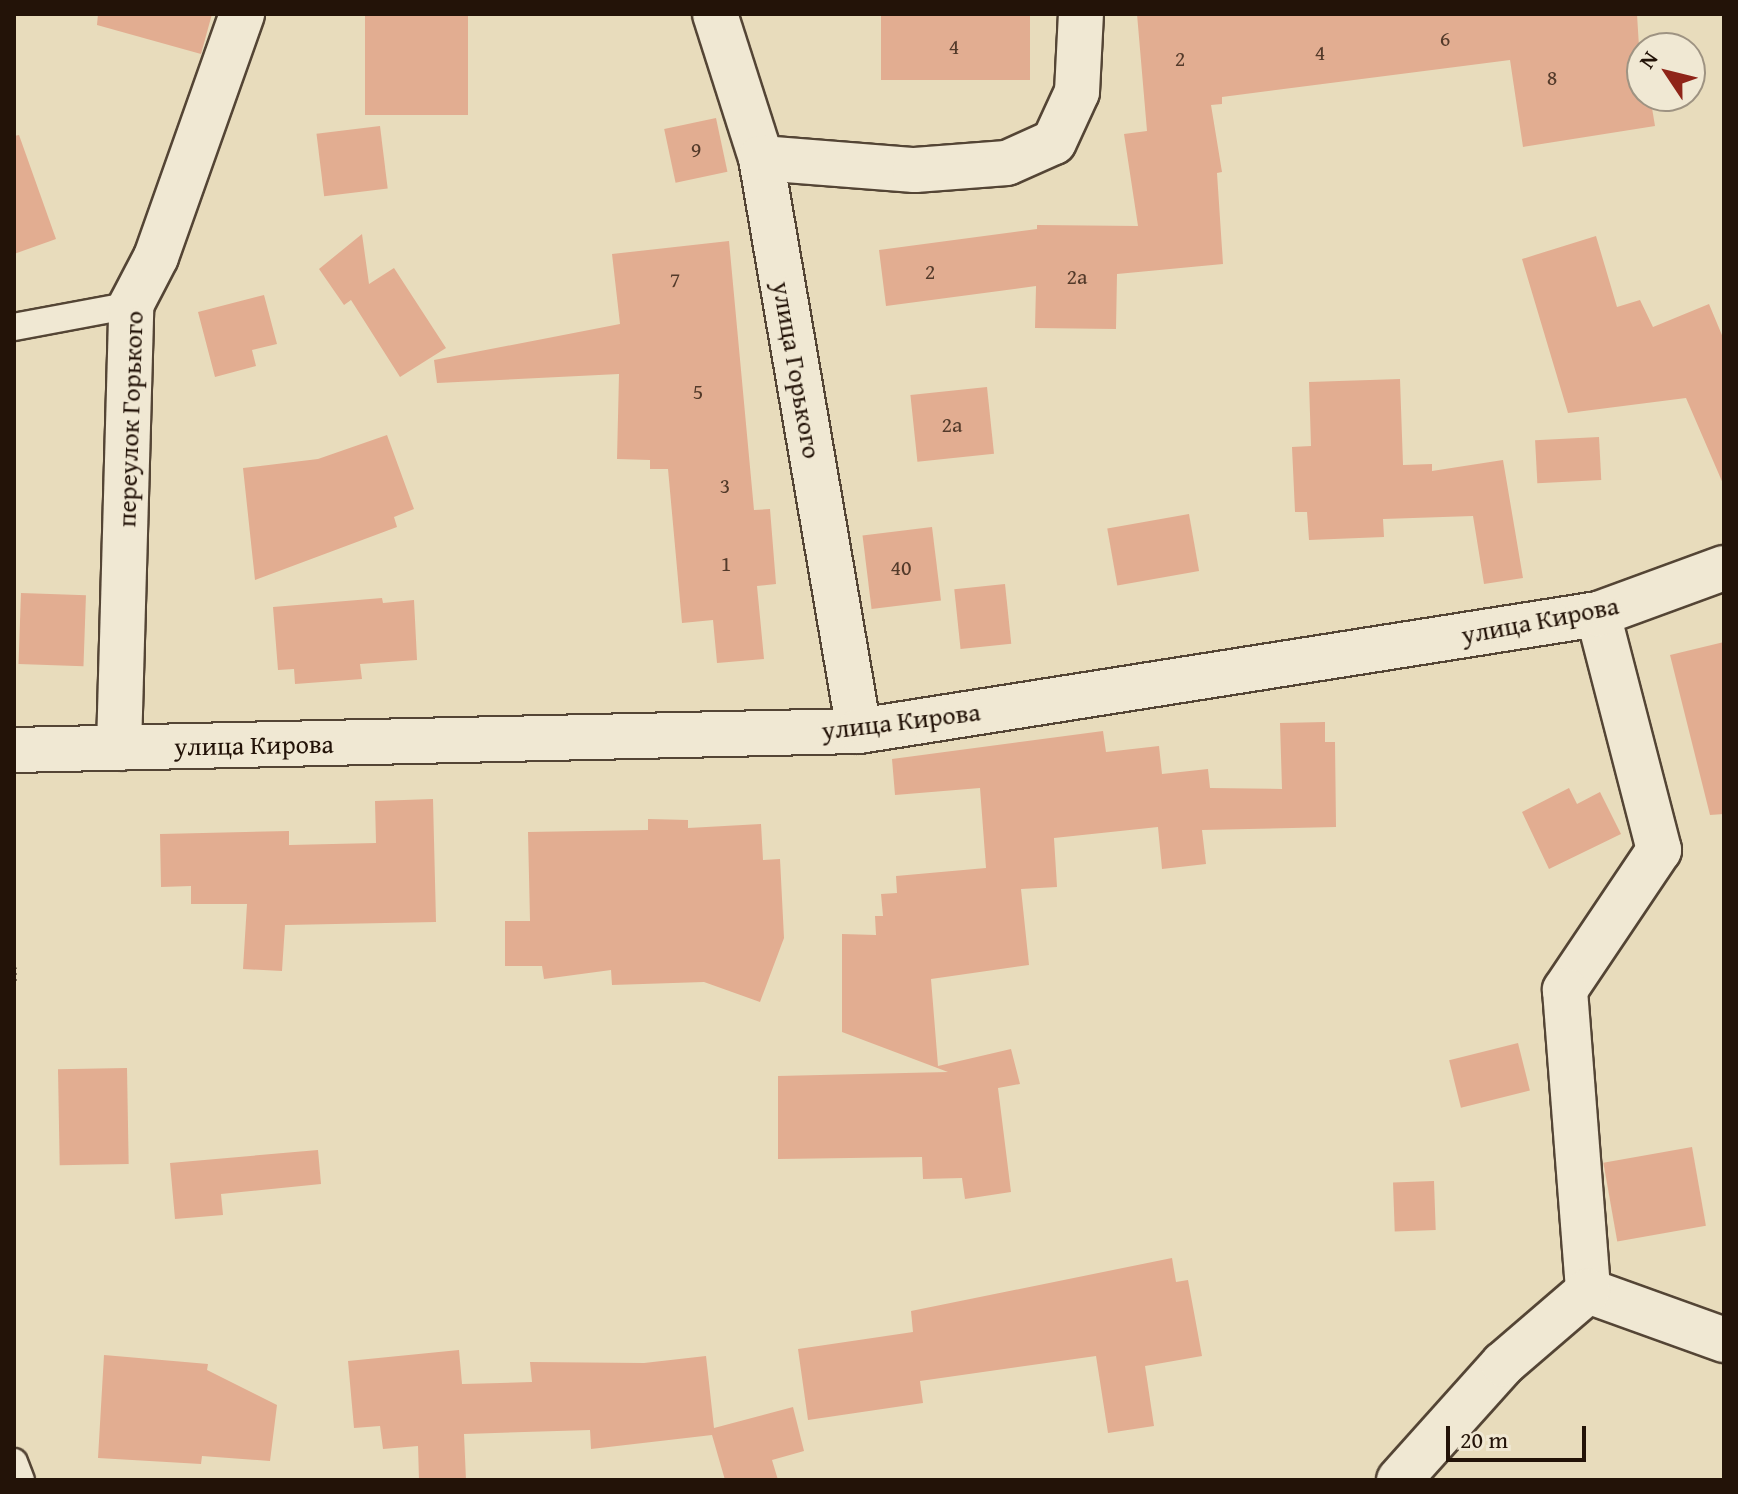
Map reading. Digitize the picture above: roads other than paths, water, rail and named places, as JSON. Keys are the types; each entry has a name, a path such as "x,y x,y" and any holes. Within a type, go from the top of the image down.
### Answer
{"street":[{"name":"переулок Горького","path":"119,748 131,305 156,257 242,14"},
{"name":"улица Горького","path":"715,14 761,158 859,731"},
{"path":"761,158 915,170 1007,163 1054,142 1077,92 1081,14"},
{"name":"улица Кирова","path":"14,750 859,731 1598,614 1724,568"},
{"path":"1588,1291 1565,990 1659,850 1598,614"},
{"path":"1588,1291 1723,1344"},
{"path":"1399,1480 1503,1364 1588,1291"}],"lane":[{"path":"14,327 131,305"},
{"path":"14,1462 21,1480"}]}
